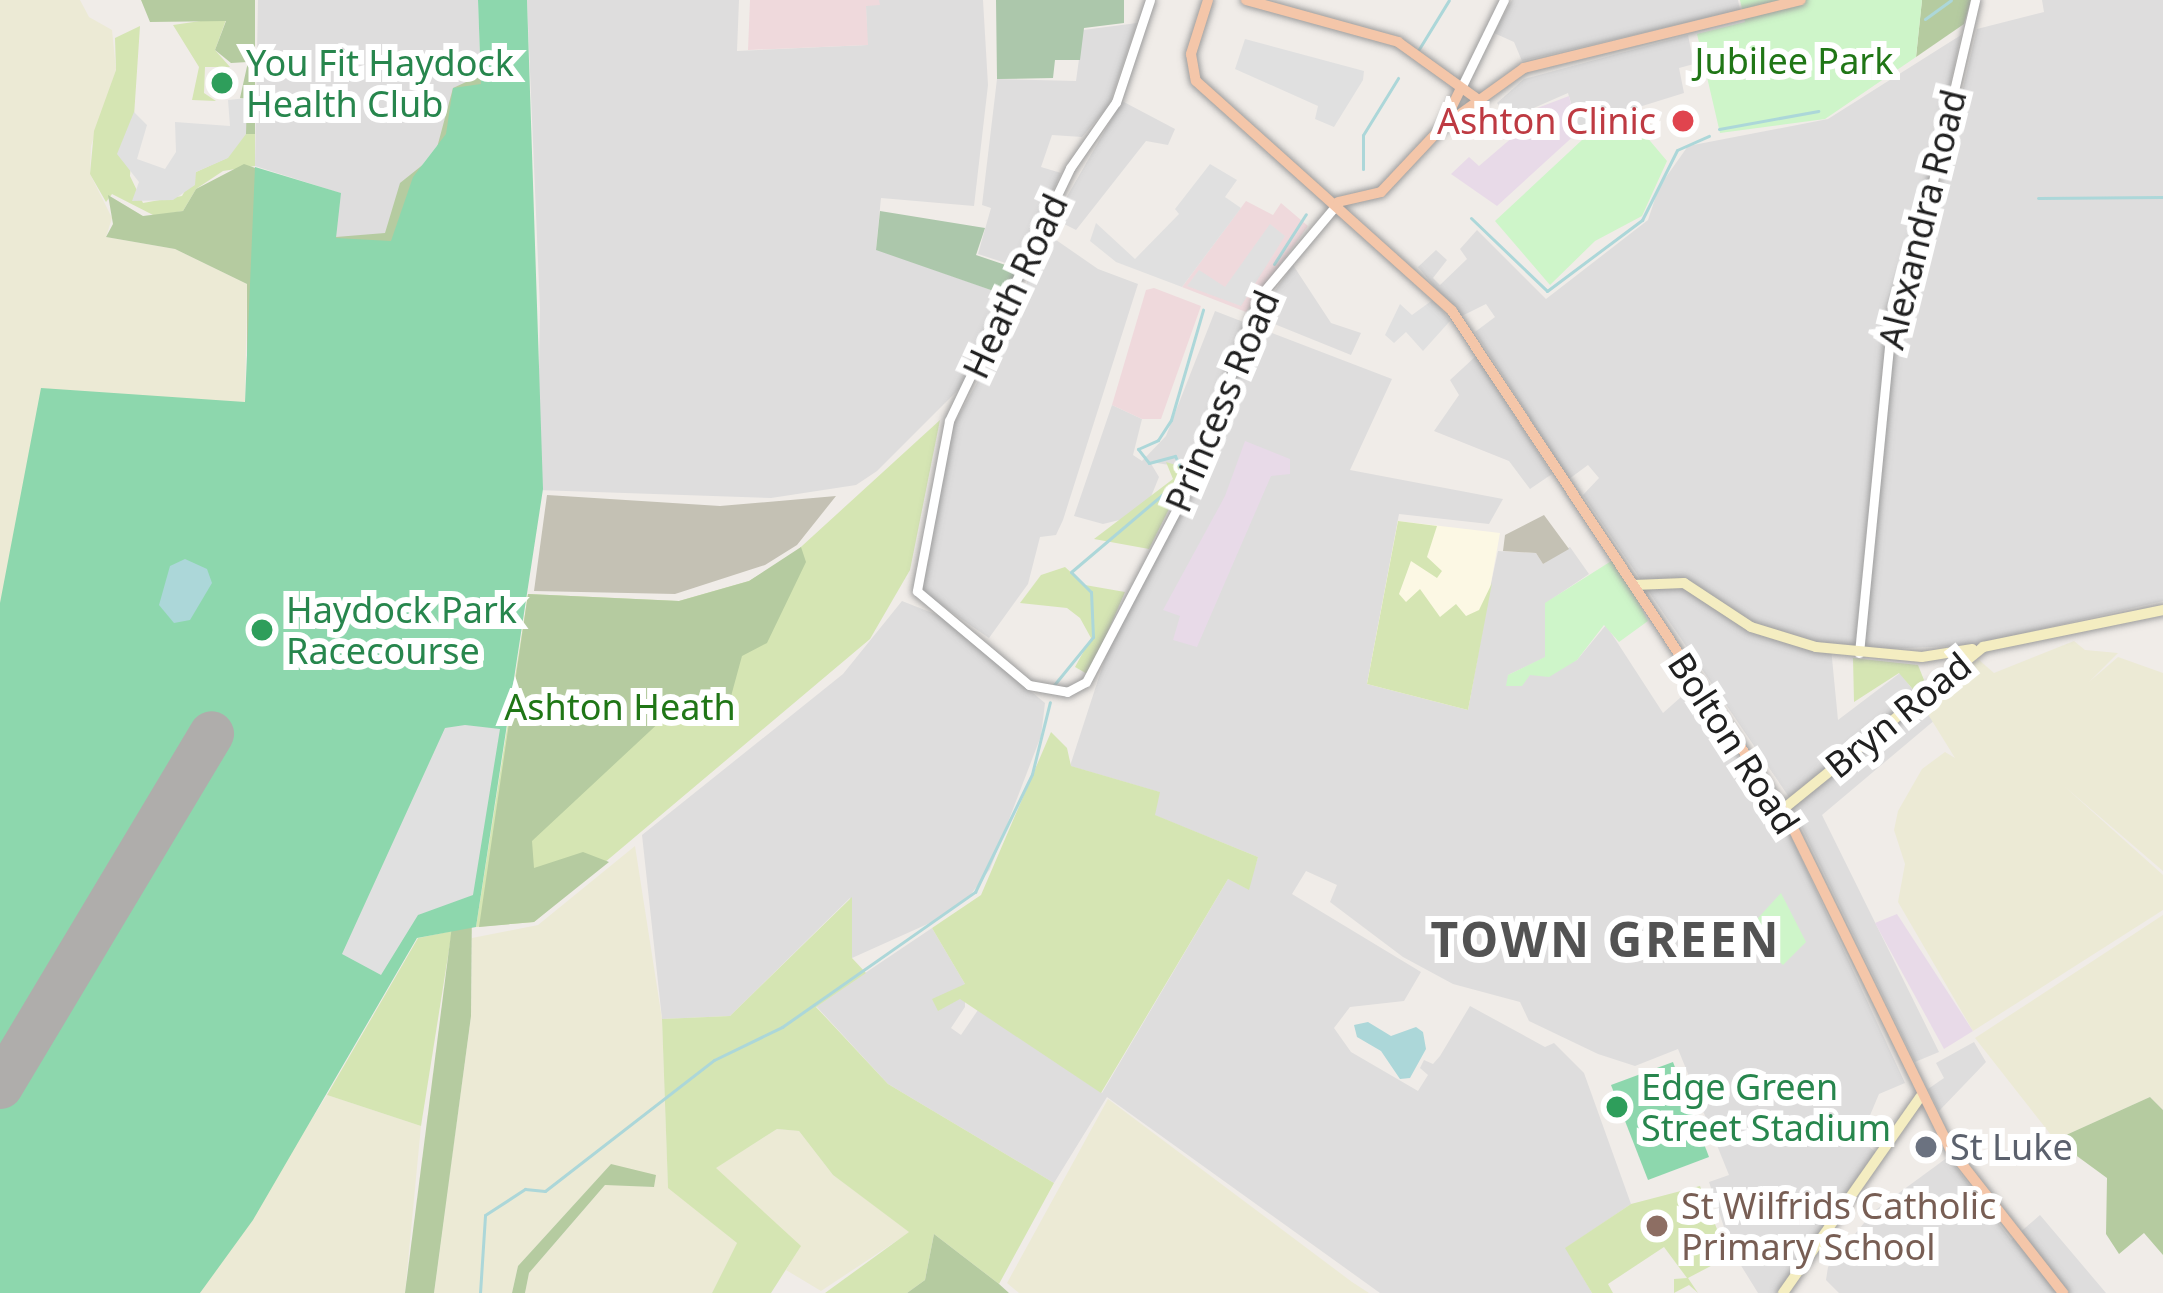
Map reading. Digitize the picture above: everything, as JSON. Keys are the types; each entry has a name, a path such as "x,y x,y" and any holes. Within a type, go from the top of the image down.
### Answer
{"main road":[{"name":"Bolton Road","path":"1208,0 1191,54 1196,81 1360,221 1452,311 1782,810 1920,1096 1966,1174 2062,1293"},
{"path":"1246,0 1398,41 1476,98"},
{"path":"1360,221 1361,209 1476,98 1552,59 1801,0"},
{"path":"1442,127 1461,88"},
{"path":"1338,202 1382,192"},
{"path":"1634,586 1684,583 1770,635 1859,654 1922,657 1984,647"},
{"name":"Bryn Road","path":"1782,810 1929,686 1984,647 2163,610"},
{"path":"1922,657 1932,672 1929,686"},
{"path":"1909,1110 1912,1080"},
{"path":"1783,1293 1920,1096"}],"street":[{"name":"Heath Road","path":"1092,676 1067,692 1029,685 915,586 949,421 1070,168 1116,102 1150,0"},
{"path":"1461,88 1504,0"},
{"name":"Alexandra Road","path":"1859,654 1893,308 1923,224 1975,0"},
{"name":"Princess Road","path":"1092,676 1197,471 1258,297 1338,202"}],"shaded area":[{"path":"0,0 80,0 89,17 112,30 116,70 91,146 90,174 112,218 106,237 175,249 247,284 245,403 0,603"},
{"path":"258,0 478,0 481,84 453,88 446,134 413,177 391,241 335,238 340,193 255,166"},
{"path":"527,0 739,0 737,51 867,45 866,6 879,0 983,0 988,85 974,206 881,198 876,249 1008,296 961,387 877,471 856,485 771,498 537,490 540,309"},
{"path":"750,0 879,0 880,5 866,6 868,45 748,50"},
{"path":"1512,0 1738,0 1740,10 1522,61 1514,42 1494,33"},
{"path":"2042,0 2163,0 2163,601 1973,645 1864,650 1889,378 1907,283 1928,237 1977,29 2044,12"},
{"path":"1137,23 1109,105 1082,137 1052,135 1041,167 1061,173 1018,267 978,254 991,208 982,205 997,79 1076,81 1083,30"},
{"path":"1688,35 1694,64 1679,68 1684,93 1578,126 1568,93 1511,118 1497,103 1524,79"},
{"path":"1961,35 1921,216 1895,276 1855,650 1831,648 1838,720 1900,673 1916,694 1791,800 1583,495 1599,478 1588,465 1569,479 1475,332 1495,317 1486,304 1460,317 1418,267 1436,250 1447,260 1433,278 1440,285 1467,259 1460,249 1477,230 1546,299 1648,220 1659,187 1688,146 1828,119"},
{"path":"1245,39 1364,71 1334,127 1315,119 1318,106 1235,69"},
{"path":"1569,96 1578,132 1497,206 1451,174 1469,157 1479,166 1521,130 1511,118"},
{"path":"247,98 246,134 228,158 196,172 195,185 173,200 132,201 139,182 117,154 134,112 147,125 137,159 165,169 176,152 175,122 230,126 228,100"},
{"path":"1122,101 1175,129 1168,145 1146,141 1076,230 1054,219"},
{"path":"1210,164 1237,180 1225,197 1241,208 1182,287 1116,262 1090,241 1096,223 1135,259 1179,214 1175,209"},
{"path":"1246,201 1273,215 1281,203 1308,226 1246,312 1182,287"},
{"path":"1270,224 1285,236 1241,306 1187,286 1199,270 1225,287"},
{"path":"1046,233 1098,269 1138,284 1063,520 1056,535 1040,537 1028,584 989,638 918,589 947,436 1012,321"},
{"path":"1293,265 1331,323 1361,333 1351,355 1257,317"},
{"path":"1154,288 1201,306 1161,419 1142,419 1112,405 1146,290"},
{"path":"1434,299 1450,321 1423,351 1406,332 1394,343 1385,335 1400,304 1412,315"},
{"path":"1215,311 1392,379 1350,470 1503,499 1489,524 1399,514 1367,684 1483,620 1498,551 1536,553 1543,564 1570,547 1589,574 1546,603 1546,657 1508,675 1577,660 1606,625 1663,713 1690,689 1784,821 1905,1083 1879,1094 1860,1139 1879,1155 1777,1293 1758,1293 1732,1251 1709,1182 1729,1175 1678,1049 1635,1066 1529,1021 1520,1002 1453,984 1403,957 1330,902 1337,885 1306,871 1292,894 1421,972 1404,1001 1350,1007 1334,1028 1351,1052 1418,1091 1428,1075 1420,1068 1424,1060 1433,1064 1440,1056 1470,1006 1545,1047 1554,1043 1584,1073 1631,1204 1566,1248 1592,1293 1380,1293 1107,1097 1054,1183 888,1084 816,1006 932,928 965,984 965,1007 951,1028 961,1035 978,1010 1102,1093 1228,879 1248,889 1258,857 1154,815 1159,792 1070,766 1110,643 1202,470 1150,462 1159,477 1144,514 1103,524 1074,516 1112,405 1142,419 1133,455 1142,461 1166,436"},
{"path":"1476,356 1552,474 1530,489 1509,461 1434,431 1459,395 1450,380"},
{"path":"1245,441 1290,459 1290,474 1271,476 1197,647 1173,640 1180,616 1163,610 1225,496"},
{"path":"547,495 720,506 836,496 797,545 765,565 675,594 534,591"},
{"path":"1544,515 1569,549 1543,564 1536,553 1503,551 1505,535"},
{"path":"1398,521 1500,533 1468,710 1367,684"},
{"path":"902,601 940,616 1045,703 1041,736 990,869 969,897 932,922 852,958 850,898 730,1016 662,1019 642,835 843,674"},
{"path":"2074,641 2085,650 2118,653 2089,682 2118,657 2163,673 2163,871 2064,786 2163,875 2163,910 1973,1031 1898,902 1905,864 1894,830 1898,811 1922,769 1945,752 1955,758 1921,703 1966,665 1979,660 1994,673"},
{"path":"1920,701 1936,719 1822,815 1939,1052 1915,1062 1790,803 1859,757"},
{"path":"445,728 500,729 473,895 418,915 381,975 342,954"},
{"path":"635,846 662,1019 668,1187 737,1243 712,1293 525,1293 529,1273 606,1184 654,1187 611,1164 518,1266 512,1293 434,1293 471,1016 472,938 538,925"},
{"path":"1897,914 1973,1031 1944,1049 1875,923"},
{"path":"2163,915 2163,1110 2150,1097 2055,1140 1975,1038"},
{"path":"1974,1042 1986,1062 1939,1111 1928,1089 1944,1078 1936,1063"},
{"path":"327,1095 421,1126 405,1293 200,1293"},
{"path":"1108,1099 1369,1293 1019,1293 1007,1283"},
{"path":"777,1129 799,1131 833,1175 910,1232 821,1291 786,1270 800,1247 715,1168"},
{"path":"1948,1157 2011,1240 2040,1215 2106,1293 1839,1293 1826,1280 1828,1267 1873,1212"}],"green space":[{"path":"141,0 255,0 255,134 246,134 246,99 240,98 248,62 231,63 215,50 226,21 150,22"},
{"name":"Haydock Park Racecourse","path":"478,0 527,0 543,489 476,927 417,938 253,1220 200,1293 0,1293 0,603 41,388 245,402 255,167 341,193 336,238 391,241 413,177 446,134 453,88 481,84"},
{"path":"996,0 1124,0 1124,23 1084,28 1080,60 1055,60 1053,78 997,79"},
{"name":"Jubilee Park","path":"1740,0 1922,0 1916,57 1825,119 1720,133 1697,34 1745,22"},
{"path":"1922,0 1971,0 1964,24 1916,57"},
{"path":"226,20 215,50 230,67 205,67 204,93 216,101 192,100 199,67 173,25"},
{"path":"140,26 130,176 143,203 182,196 196,172 227,158 241,133 255,134 255,166 223,171 196,189 183,211 155,216 112,194 106,202 90,174 94,131 116,70 115,38"},
{"path":"481,57 491,194 247,370 247,284 175,249 106,237 113,224 108,195 143,216 183,211 196,189 244,164 331,195 336,237 385,233 400,183 435,155 453,88 477,77"},
{"path":"1635,123 1667,161 1642,216 1595,241 1550,285 1495,221 1582,140"},
{"path":"880,211 985,228 976,255 1020,270 1008,296 876,250"},
{"name":"Ashton Heath","path":"940,420 910,570 870,639 534,922 476,927 528,594 679,601 749,581 791,556"},
{"path":"1166,462 1189,469 1149,549 1094,539 1173,479"},
{"path":"1398,521 1437,526 1427,557 1442,571 1437,578 1411,561 1399,594 1406,602 1420,589 1440,617 1456,604 1466,616 1479,610 1492,583 1468,710 1367,684"},
{"path":"801,547 806,562 767,643 742,656 727,711 708,725 679,704 532,841 534,868 583,852 609,862 534,922 479,927 528,594 679,601 749,581"},
{"path":"1616,558 1648,621 1619,642 1604,625 1577,660 1549,677 1530,675 1522,686 1506,686 1508,675 1545,657 1545,603"},
{"path":"1065,567 1085,585 1125,592 1089,675 1075,667 1091,638 1080,618 1067,608 1020,603 1041,575"},
{"path":"1853,658 1918,665 1924,680 1916,693 1899,673 1854,702"},
{"path":"1051,732 1067,748 1071,766 1160,792 1155,815 1258,857 1249,890 1228,879 1101,1093 960,999 938,1011 932,999 965,984 932,928 981,895"},
{"path":"1781,893 1806,942 1783,965 1747,930"},
{"path":"852,897 852,958 866,973 816,1007 888,1084 1054,1183 999,1284 934,1234 925,1280 907,1293 825,1293 909,1232 833,1175 799,1131 777,1129 716,1168 801,1246 771,1293 712,1293 737,1243 668,1188 662,1019 730,1016"},
{"path":"472,901 471,1016 434,1293 405,1293 453,918"},
{"path":"452,931 421,1126 327,1095 418,938"},
{"path":"1673,1062 1709,1157 1648,1180 1611,1085"},
{"path":"2150,1097 2163,1110 2163,1255 2144,1233 2119,1254 2106,1234 2107,1178 2055,1140"},
{"path":"611,1164 656,1175 654,1187 605,1185 529,1273 525,1293 512,1293 518,1266"},
{"name":"St Wilfrids Catholic Primary School","path":"1700,1186 1728,1257 1688,1278 1698,1293 1689,1285 1674,1293 1674,1279 1687,1278 1664,1247 1608,1284 1613,1293 1592,1293 1565,1248 1631,1204"},
{"path":"934,1234 1009,1293 907,1293 925,1280"}],"water":[{"path":"185,559 207,569 212,583 190,620 174,623 159,605 170,566"},
{"path":"1368,1022 1391,1036 1416,1027 1423,1032 1426,1049 1410,1078 1400,1079 1381,1051 1357,1037 1354,1025"}],"waterway":[{"path":"1419,49 1449,0"},
{"path":"1925,19 1951,0"},
{"path":"1363,169 1363,135 1398,78"},
{"path":"1719,129 1818,111"},
{"path":"1471,218 1547,291 1642,220 1677,150 1709,136"},
{"path":"2038,198 2163,197"},
{"path":"1274,264 1306,214"},
{"path":"1054,685 1093,637 1091,592 1071,572 1184,476 1175,456 1149,463 1138,449 1158,440 1171,420 1203,310"},
{"path":"480,1293 485,1215 525,1189 545,1191 714,1060 782,1027 975,892 1032,774 1050,702"}],"runway":[{"path":"0,1086 211,733"}],"place":[{"name":"You Fit Haydock Health Club","path":"222,83"},
{"name":"Ashton Clinic","path":"1683,121"},
{"name":"Haydock Park Racecourse","path":"262,630"},
{"name":"Edge Green Street Stadium","path":"1617,1107"},
{"name":"St Luke","path":"1926,1147"},
{"name":"St Wilfrids Catholic Primary School","path":"1657,1226"}],"district":[{"name":"TOWN GREEN","path":"1606,939"}]}
